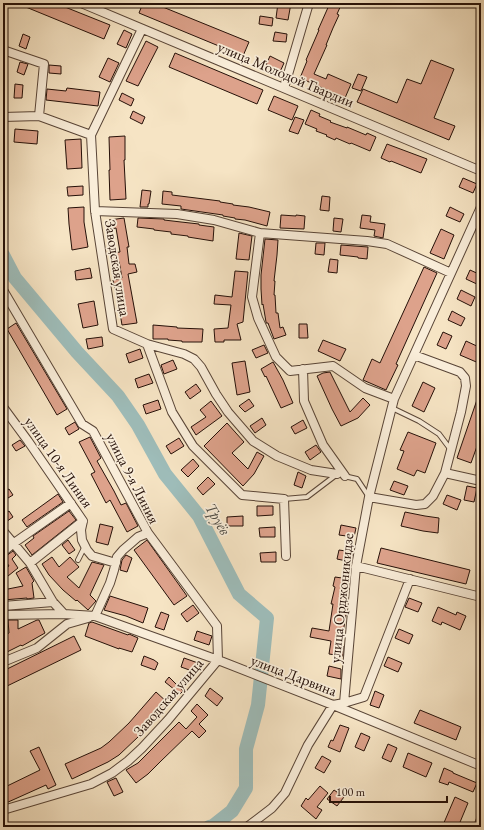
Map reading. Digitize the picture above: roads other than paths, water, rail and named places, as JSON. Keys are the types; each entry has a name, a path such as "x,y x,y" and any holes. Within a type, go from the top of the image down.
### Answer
{"street":[{"name":"улица Молодой Гвардии","path":"81,3 481,171"},
{"path":"284,88 309,3"},
{"name":"Заводская улица","path":"142,29 91,135 95,211 113,329 147,344"},
{"path":"3,50 44,64 39,116"},
{"path":"3,117 39,116 91,135"},
{"name":"улица Орджоникидзе","path":"344,703 356,566 369,497 394,399 481,207"},
{"path":"95,211 177,214 214,220 260,233 367,241 387,244 451,273"},
{"path":"260,233 252,297 258,318 276,357 290,371 333,366 365,388 394,399"},
{"name":"улица 9-я Линия","path":"3,290 82,424 93,431 148,533 138,537 116,558 110,583 95,616"},
{"path":"147,344 184,354 194,359 228,412 253,441 277,456 311,470 341,475"},
{"path":"147,344 172,412 193,446 242,495 284,499 286,556"},
{"path":"369,497 416,505 425,504 433,496 445,473 461,412 466,386 465,378 460,372 414,355"},
{"path":"303,369 304,401 324,445 341,475"},
{"name":"улица 10-я Линия","path":"3,407 83,521 81,530 84,546"},
{"path":"445,473 481,481"},
{"path":"3,552 71,504"},
{"path":"30,563 83,521"},
{"path":"3,531 30,563 53,602 64,614"},
{"name":"Заводская улица","path":"3,810 91,784 112,773 142,748 168,720 218,660 217,626 148,533"},
{"path":"84,546 92,556 116,563"},
{"path":"356,566 481,597"},
{"path":"246,827 272,808 285,793 308,745 333,705 364,697 410,579"},
{"path":"3,606 53,602"},
{"name":"улица Дарвина","path":"3,615 64,614 95,616 239,668 481,766"},
{"path":"3,662 37,648 67,624 95,616"},
{"path":"478,827 481,819"}],"lane":[{"path":"392,408 419,421 439,434 451,450"},
{"path":"284,499 307,497 341,475 357,479 369,497"},
{"path":"78,560 84,546"}],"waterway":[{"name":"Труёв","path":"3,255 15,278 77,352 118,396 138,425 165,474 199,516 239,594 267,618 258,705 246,749 246,788 232,811 213,826 209,827"}]}
